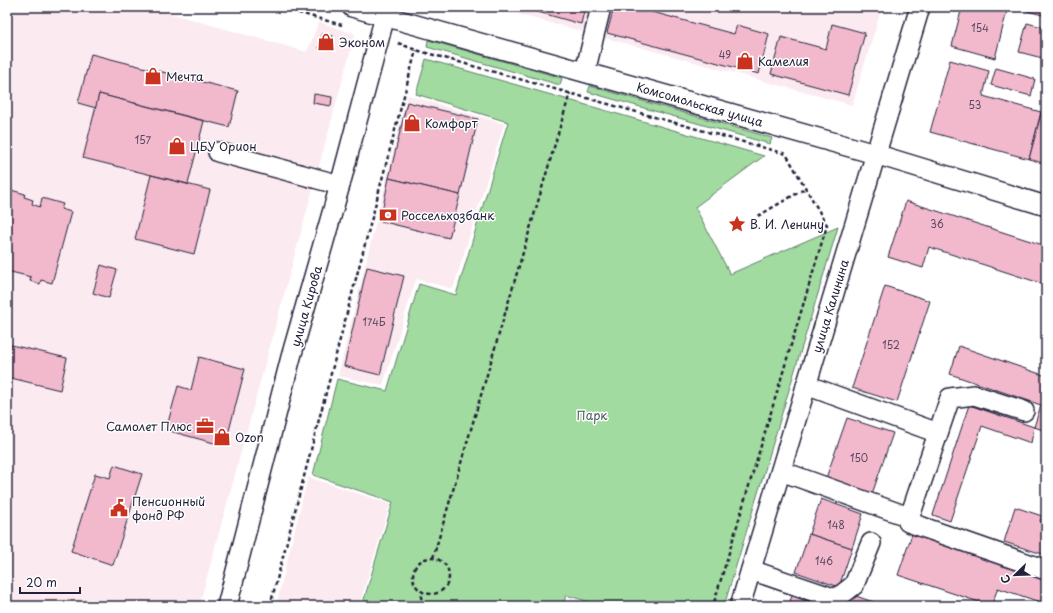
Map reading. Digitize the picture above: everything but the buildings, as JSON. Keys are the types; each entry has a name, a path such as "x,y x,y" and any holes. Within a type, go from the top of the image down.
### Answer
{"street":[{"name":"Комсомольская улица","path":"352,7 386,12 584,72 875,154 1046,206"},
{"path":"584,72 602,7"},
{"name":"улица Калинина","path":"740,606 920,7"},
{"name":"улица Кирова","path":"227,606 291,357 340,185 386,12"},
{"path":"218,152 340,185"},
{"path":"806,385 938,433"},
{"path":"1024,411 974,395 950,398 908,522 1046,570"},
{"path":"781,471 909,517"},
{"path":"751,570 836,599 854,585 871,543"}],"path":[{"path":"270,606 416,50 786,154 826,224 713,606"},
{"path":"433,558 570,93"},
{"path":"758,216 806,188"},
{"path":"433,558 440,560 445,565 449,578 442,590 429,594 423,592 417,587 413,574 415,567 420,562 433,558"},
{"path":"419,606 423,592"}],"shaded area":[{"path":"7,7 147,7 307,52 319,22 355,34 199,606 7,606"},
{"path":"492,7 882,7 852,105"},
{"path":"407,95 504,124 453,289 416,279 383,385 338,376"},
{"path":"308,477 390,504 359,606 276,606"},
{"path":"569,600 590,606 567,606"}],"green space":[{"path":"428,40 562,78 560,85 427,47"},
{"name":"Парк","path":"426,59 764,156 695,207 730,274 838,227 724,606 603,606 566,595 563,606 362,606 393,502 313,475 337,379 387,391 419,284 456,295 508,122 416,94"},
{"path":"590,86 772,138 770,144 588,92"}],"place":[{"name":"Эконом","path":"326,42"},
{"name":"Камелия","path":"745,61"},
{"name":"Мечта","path":"153,76"},
{"name":"Комфорт","path":"412,123"},
{"name":"ЦБУ Орион","path":"177,146"},
{"name":"Россельхозбанк","path":"388,215"},
{"name":"В. И. Ленину","path":"737,224"},
{"name":"Самолет Плюс","path":"205,426"},
{"name":"Ozon","path":"222,437"},
{"name":"Пенсионный фонд РФ","path":"119,508"}]}
